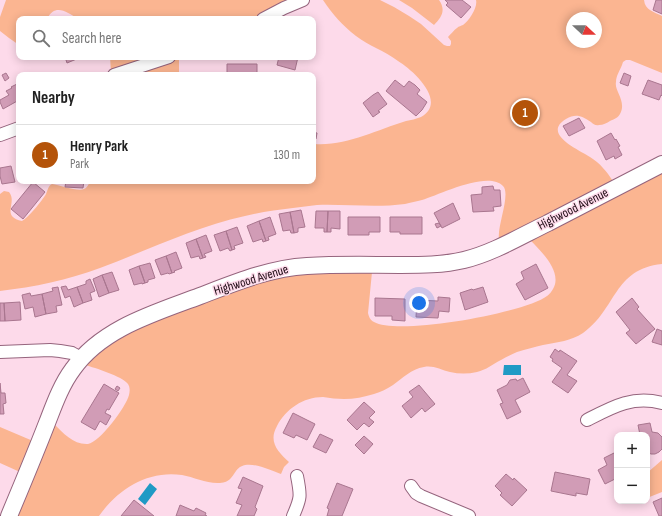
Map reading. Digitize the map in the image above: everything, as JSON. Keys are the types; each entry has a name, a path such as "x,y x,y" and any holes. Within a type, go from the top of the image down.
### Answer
{"street":[{"path":"269,16 303,0"},
{"path":"123,72 160,60"},
{"path":"0,135 16,129"},
{"name":"Highwood Avenue","path":"9,516 63,385 73,368 81,358 101,341 133,322 239,281 292,267 310,265 435,264 473,258 502,246 662,164"},
{"path":"0,352 50,350 72,353 81,358"},
{"path":"587,420 616,406 632,401 645,400 662,403"},
{"path":"293,516 299,503 300,496 297,476"},
{"path":"411,486 414,491 421,496 469,516"}],"shaded area":[{"path":"6,0 290,0 260,16 72,16 61,10 57,10 49,16 16,16 16,43 0,31 0,17"},
{"path":"323,0 380,0 409,16 421,24 444,45 450,46 451,41 448,37 458,27 463,25 470,17 476,6 476,0 644,0 648,8 662,16 662,73 630,60 626,60 623,62 616,80 622,109 616,118 605,124 597,125 582,117 573,116 566,119 559,125 558,130 560,136 571,146 597,162 613,181 499,239 505,203 505,190 503,186 496,182 475,182 422,200 405,204 383,206 317,205 275,210 251,215 208,226 76,276 38,285 0,291 0,194 4,191 9,192 11,196 12,216 15,219 22,221 38,205 52,184 81,190 86,188 88,184 316,184 316,144 338,143 361,137 419,118 428,111 431,103 430,95 412,71 393,57 366,43 342,24"},
{"path":"399,0 439,0 443,10 439,19 434,25"},
{"path":"110,60 146,60 111,72"},
{"path":"173,60 179,60 179,72 138,71"},
{"path":"662,172 662,264 646,267 624,282 603,313 594,323 578,336 564,341 517,352 477,372 457,373 434,367 424,367 411,372 386,389 370,395 348,399 323,397 309,399 302,402 290,409 285,414 274,432 274,442 278,450 289,462 284,467 281,474 257,466 245,465 240,467 226,482 215,483 182,475 169,474 146,479 125,490 107,506 99,516 17,516 54,424 65,435 78,443 88,444 93,442 105,431 123,407 129,394 128,384 114,375 85,365 103,349 134,330 254,283 306,273 372,272 368,314 374,322 387,326 408,326 461,321 514,309 534,303 548,295 553,290 555,282 553,269 549,262 530,240"},
{"path":"0,427 33,441 20,472 0,463"},
{"path":"662,460 662,492 650,497 650,470"}],"water":[{"path":"504,365 521,365 521,375 503,375"},
{"path":"150,483 157,489 145,505 138,499"}],"building":[{"path":"445,0 462,0 471,7 461,18 446,5 448,3"},
{"path":"656,0 662,0 662,14 653,10"},
{"path":"66,60 74,60 67,63"},
{"path":"278,60 297,60 295,70 277,65"},
{"path":"227,64 257,64 257,72 227,72"},
{"path":"6,73 9,78 5,81 2,75"},
{"path":"624,73 631,76 628,86 620,83"},
{"path":"395,80 404,87 409,81 415,85 420,90 417,94 427,102 416,116 386,91"},
{"path":"648,80 662,85 662,96 661,95 659,100 642,94"},
{"path":"16,84 16,102 3,109 0,100 9,95 6,91 12,88 11,87"},
{"path":"378,92 387,104 373,117 363,103"},
{"path":"579,118 585,128 569,136 563,126"},
{"path":"611,133 620,146 618,147 622,155 615,159 614,156 606,160 597,141"},
{"path":"11,166 15,182 2,184 0,168"},
{"path":"31,184 35,184 45,192 23,219 11,209"},
{"path":"66,184 84,184 83,188 65,187"},
{"path":"493,186 494,190 500,190 501,206 493,207 494,211 473,212 471,195 482,194 482,187"},
{"path":"453,203 460,219 442,228 434,213"},
{"path":"301,210 305,227 298,228 298,232 294,233 290,212"},
{"path":"316,211 328,211 327,232 324,232 324,228 315,228"},
{"path":"328,211 340,211 340,229 331,228 331,232 327,232"},
{"path":"290,212 294,233 291,233 290,230 283,231 279,214"},
{"path":"270,217 276,234 268,237 269,240 266,241 259,221"},
{"path":"348,217 380,217 380,232 369,232 369,235 348,235"},
{"path":"390,217 422,217 422,234 400,234 400,232 390,232"},
{"path":"259,221 266,241 263,242 262,239 253,242 247,226"},
{"path":"439,223 441,226 437,228 435,224"},
{"path":"237,227 243,243 234,246 235,249 232,250 226,231"},
{"path":"226,231 232,250 230,251 228,248 220,251 214,235"},
{"path":"206,235 212,251 204,254 206,257 203,258 196,239"},
{"path":"196,239 203,258 200,259 199,256 191,258 186,243"},
{"path":"176,252 182,268 172,273 166,256"},
{"path":"166,256 172,273 161,275 155,260"},
{"path":"150,263 155,278 148,280 148,282 145,283 139,266"},
{"path":"536,264 548,288 525,300 516,284 524,279 521,272"},
{"path":"139,266 145,283 134,285 129,270"},
{"path":"112,272 119,290 109,293 102,275"},
{"path":"102,275 109,293 99,297 93,279"},
{"path":"90,279 95,291 90,293 92,300 83,303 77,287 86,284 86,281"},
{"path":"66,286 68,290 77,287 83,303 74,307 70,296 65,298 61,287"},
{"path":"58,287 62,305 56,306 57,312 46,314 42,294 53,291 52,288"},
{"path":"483,287 488,302 465,310 460,293"},
{"path":"30,293 31,296 42,294 46,314 35,317 33,307 25,309 22,295"},
{"path":"438,297 450,298 449,312 439,311 438,318 416,317 417,300 438,301"},
{"path":"375,298 405,299 405,321 392,320 392,316 375,316"},
{"path":"632,298 639,307 637,309 655,329 636,344 626,333 630,330 616,312"},
{"path":"20,302 21,320 5,321 4,303"},
{"path":"0,303 4,303 5,321 0,321"},
{"path":"657,329 662,331 662,345 652,342"},
{"path":"555,349 559,352 560,350 577,361 567,375 577,381 568,393 552,382 562,368 552,361 553,359 550,357"},
{"path":"523,378 530,392 515,400 521,412 507,419 500,404 503,403 497,390 507,385 510,380 516,379 517,381"},
{"path":"0,383 1,393 5,393 6,403 3,404 4,414 0,414"},
{"path":"104,384 119,393 109,410 107,409 105,413 111,416 106,425 100,421 95,430 81,422"},
{"path":"419,385 435,404 425,412 422,408 411,418 402,406 413,397 409,392"},
{"path":"117,386 120,388 118,391 115,389"},
{"path":"364,402 375,412 369,418 374,422 369,427 364,423 357,430 347,420"},
{"path":"293,413 315,424 307,440 296,435 294,438 283,433"},
{"path":"650,423 652,432 658,433 662,437 662,449 659,452 655,454 650,454 650,432 639,432 638,425"},
{"path":"320,434 333,440 326,453 313,447"},
{"path":"364,436 373,444 364,454 355,445"},
{"path":"614,453 614,480 605,484 598,470 607,465 604,458"},
{"path":"555,472 590,479 587,495 576,493 576,496 551,491"},
{"path":"506,474 513,480 514,478 527,490 512,506 500,495 502,493 495,486"},
{"path":"243,477 263,486 255,507 257,509 254,516 237,516 242,505 236,503 242,489 238,488"},
{"path":"337,483 353,489 342,516 327,516 329,509 327,508"},
{"path":"662,498 662,516 659,516 653,502"},
{"path":"134,500 154,516 121,516"},
{"path":"180,505 194,511 196,508 206,513 205,515 207,516 176,516"}],"place":[{"name":"Henry Park","path":"525,113"}]}
